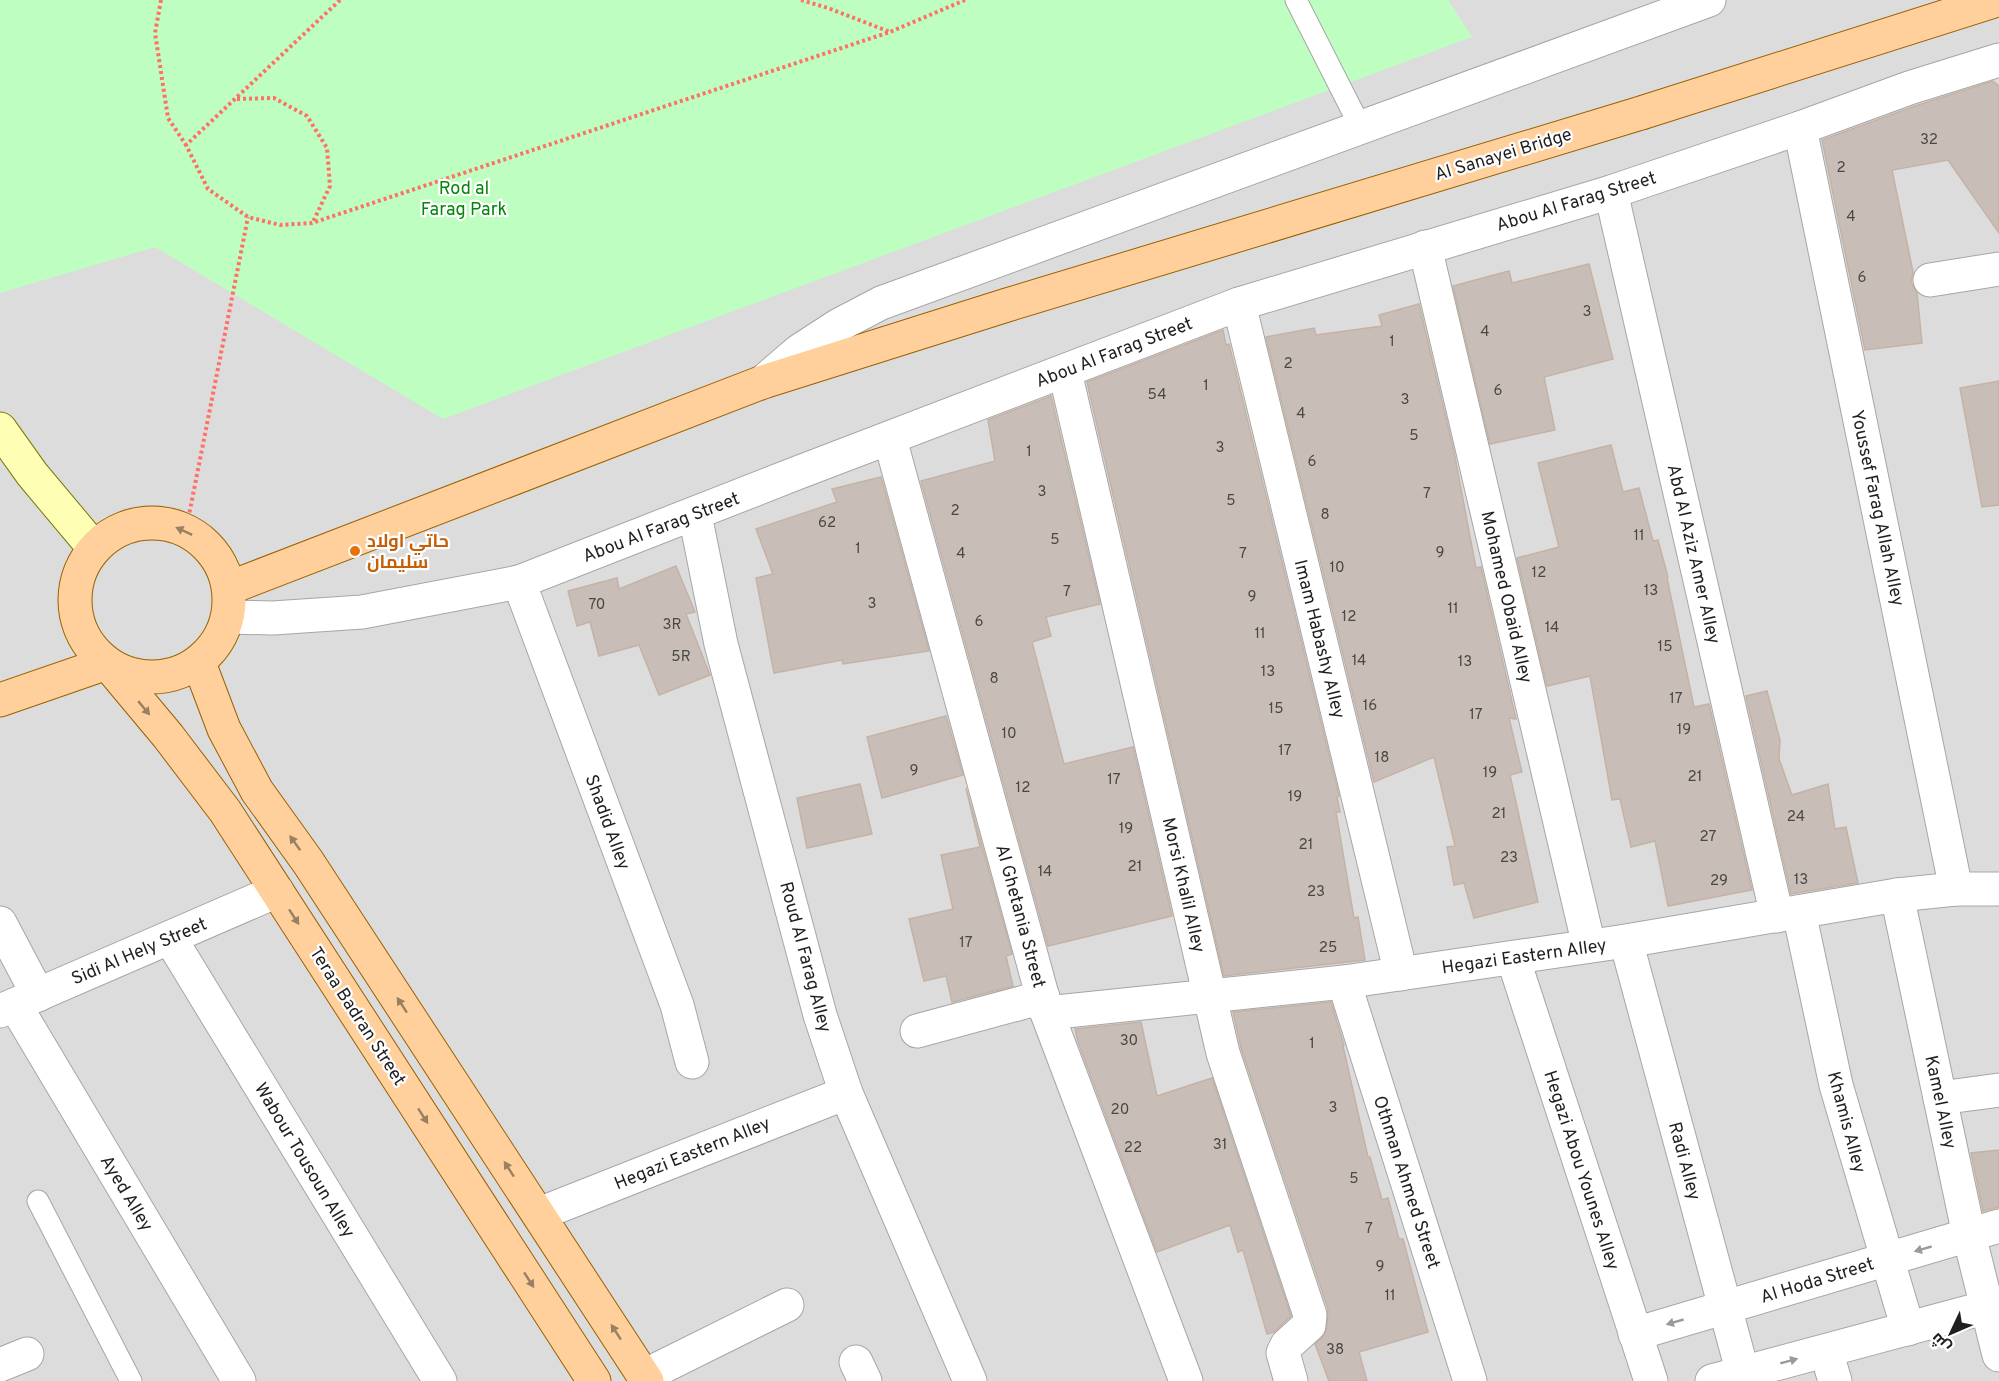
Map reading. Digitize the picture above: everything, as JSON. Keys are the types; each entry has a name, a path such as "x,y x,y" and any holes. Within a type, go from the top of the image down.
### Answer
{"main road":[{"name":"Al Sanayei Bridge","path":"762,382 1998,1"},
{"path":"229,602 762,382"},
{"path":"161,523 186,530 206,544 221,564 229,602 222,634 213,650 199,663 178,674 153,678 128,674 107,663 85,640 78,622 75,602 76,583 83,565 94,548 113,533 137,524 161,523"},
{"path":"0,700 107,663"},
{"name":"Teraa Badran Street","path":"107,663 168,736 225,811 594,1381"},
{"path":"199,663 224,729 257,790 308,862 646,1379"}],"street":[{"path":"762,382 799,351 839,325 881,303 1709,0"},
{"name":"Abou Al Farag Street","path":"229,602 273,618 362,612 519,582 1239,304 1611,192 1800,128 1918,84 1999,60"},
{"name":"Youssef Farag Allah Alley","path":"1800,128 1956,889"},
{"name":"Abd Al Aziz Amer Alley","path":"1611,192 1788,914"},
{"name":"Mohamed Obaid Alley","path":"1425,247 1589,946"},
{"path":"1930,280 1999,269"},
{"name":"Imam Habashy Alley","path":"1239,304 1401,974"},
{"name":"Morsi Khalil Alley","path":"1065,372 1223,1053 1310,1315 1309,1325 1287,1345 1283,1353 1291,1381"},
{"path":"0,429 32,474 94,548"},
{"name":"Al Ghetania Street","path":"890,439 1045,1005 1186,1381"},
{"name":"Roud Al Farag Alley","path":"695,515 721,644 820,1015 846,1092 970,1381"},
{"name":"Shadid Alley","path":"519,582 677,1005 692,1062"},
{"name":"Hegazi Eastern Alley","path":"917,1031 1045,1005 1210,996 1344,982 1626,941 1897,895 1956,889 1999,888"},
{"name":"Sidi Al Hely Street","path":"18,1004 277,891"},
{"name":"Kamel Alley","path":"1897,895 1940,1098 1984,1231 1999,1355"},
{"name":"Khamis Alley","path":"1788,914 1908,1329"},
{"name":"Ayed Alley","path":"0,923 18,1004 239,1381"},
{"name":"Wabour Tousoun Alley","path":"170,938 440,1381"},
{"name":"Radi Alley","path":"1626,941 1724,1308 1733,1378"},
{"name":"Hegazi Abou Younes Alley","path":"1513,958 1651,1381"},
{"name":"Othman Ahmed Street","path":"1344,982 1470,1381"},
{"path":"1940,1098 1999,1090"},
{"name":"Hegazi Eastern Alley","path":"539,1215 846,1092"},
{"name":"Al Hoda Street","path":"1635,1334 1984,1231"},
{"path":"646,1379 787,1305"},
{"path":"1733,1378 1831,1366 1908,1329 1993,1306"}],"lane":[{"path":"1296,0 1361,128"},
{"path":"38,1201 131,1381"}],"path":[{"path":"161,0 155,33 168,118 186,145 208,189 248,218 280,225 312,223 890,32 963,1"},
{"path":"186,145 340,0"},
{"path":"801,0 890,32"},
{"path":"236,99 274,98 307,116 327,148 330,186 312,223"},
{"path":"186,530 248,218"}],"shaded area":[{"path":"0,0 1999,0 1999,1381 0,1381"}],"green space":[{"name":"Rod al Farag Park","path":"0,0 1448,0 1472,37 443,419 155,247 0,293"}],"building":[{"path":"1993,81 1999,86 1999,233 1948,160 1892,170 1913,272 1911,282 1917,293 1922,343 1865,350 1822,140 1915,106"},
{"path":"1589,264 1613,359 1544,377 1555,430 1490,444 1453,286 1509,271 1512,283"},
{"path":"1419,304 1454,452 1476,568 1481,567 1516,719 1509,718 1522,772 1510,775 1538,902 1474,918 1464,883 1454,885 1447,847 1455,846 1434,757 1374,782 1266,337 1314,328 1316,335 1382,326 1379,315"},
{"path":"1223,330 1226,345 1229,344 1339,796 1337,797 1340,812 1336,812 1354,918 1358,917 1365,960 1224,976 1087,382"},
{"path":"1999,381 1999,505 1982,507 1960,388"},
{"path":"1051,396 1100,604 1046,617 1051,636 1032,642 1064,764 1133,747 1172,916 1048,946 921,481 995,461 988,420"},
{"path":"1611,445 1623,492 1639,488 1653,541 1658,540 1668,577 1694,707 1709,704 1752,890 1668,906 1655,841 1631,847 1620,799 1612,800 1590,676 1547,686 1517,558 1559,547 1538,463"},
{"path":"881,477 929,651 843,664 842,660 774,673 756,578 773,574 756,529 837,502 832,489"},
{"path":"676,566 695,612 686,614 710,675 659,695 639,645 599,656 590,622 577,626 568,591 617,578 619,589"},
{"path":"1767,691 1780,740 1779,759 1792,795 1828,784 1835,829 1846,827 1858,883 1791,894 1746,696"},
{"path":"946,716 963,775 882,798 867,737"},
{"path":"860,784 872,834 807,848 797,798"},
{"path":"966,788 1012,954 1006,956 1013,986 952,1002 946,976 924,981 909,919 953,909 941,855 980,847"},
{"path":"1331,1002 1344,1045 1368,1157 1370,1157 1382,1200 1388,1198 1399,1239 1403,1239 1428,1332 1359,1352 1367,1381 1329,1381 1315,1344 1322,1338 1327,1328 1328,1309 1241,1048 1233,1012"},
{"path":"1141,1022 1157,1096 1212,1078 1291,1316 1274,1332 1267,1334 1243,1250 1238,1252 1230,1225 1157,1252 1075,1029"},
{"path":"1999,1150 1999,1207 1983,1211 1971,1153"}],"place":[{"name":"حاتي اولاد سليمان","path":"355,551"}]}
